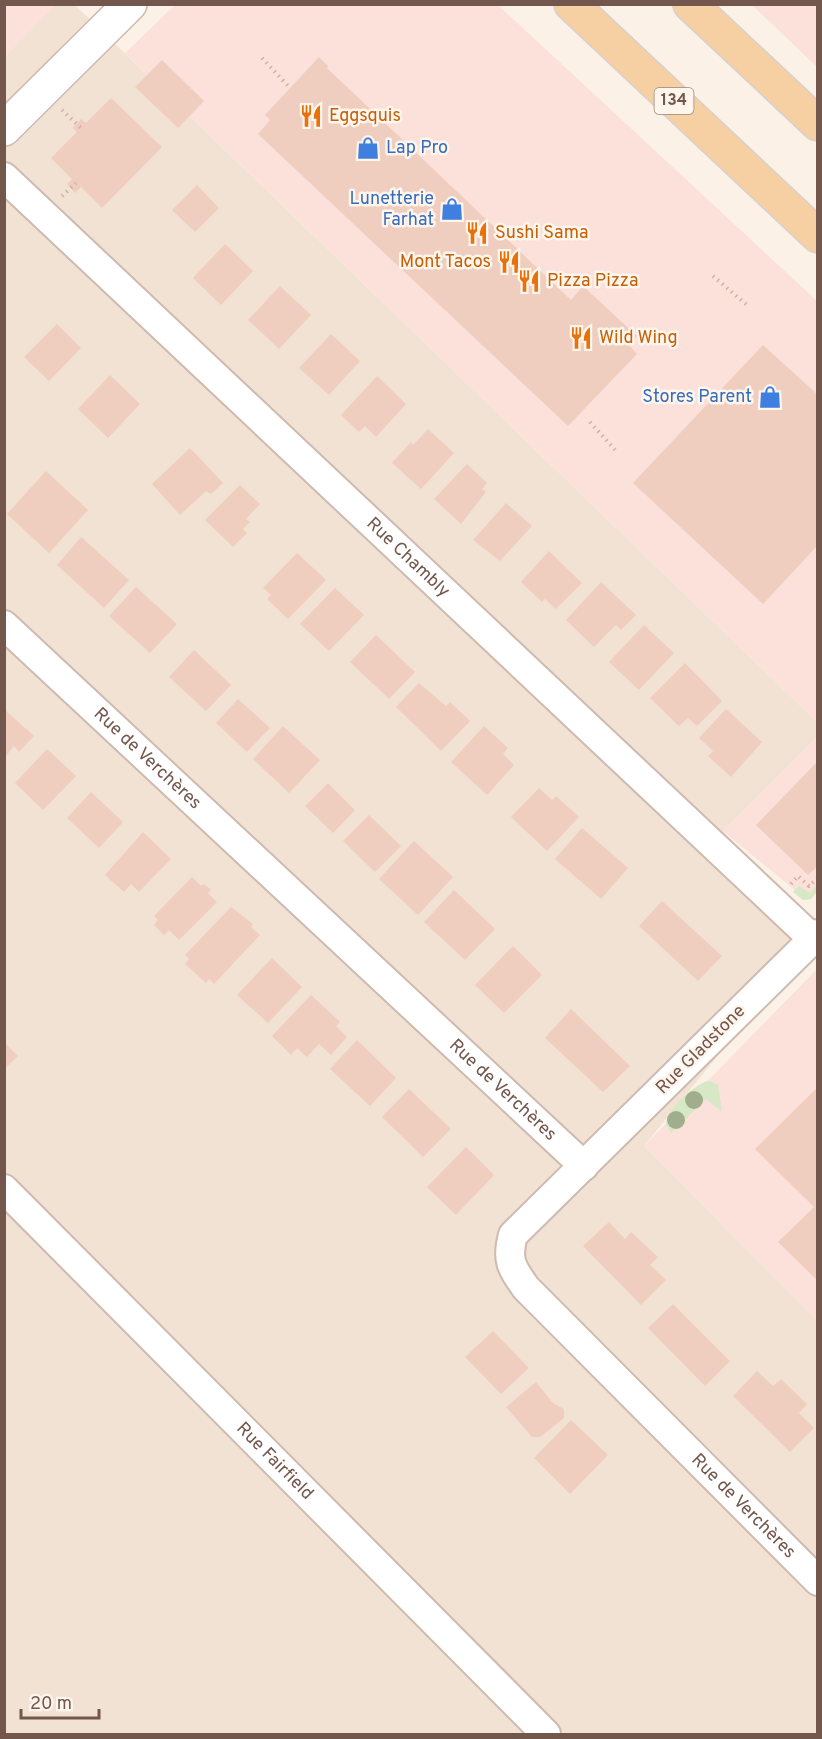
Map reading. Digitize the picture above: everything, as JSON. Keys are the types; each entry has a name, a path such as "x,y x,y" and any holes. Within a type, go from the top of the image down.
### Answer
{"main road":[{"name":"134","path":"571,4 818,236"},
{"path":"690,4 818,124"}],"street":[{"path":"4,129 130,4"},
{"name":"Rue Chambly","path":"4,177 815,936"},
{"name":"Rue de Verchères","path":"4,625 584,1166 513,1235 509,1252 512,1268 526,1288 818,1581"},
{"name":"Rue Gladstone","path":"584,1166 815,936"},
{"name":"Rue Fairfield","path":"4,1189 546,1734"}],"path":[{"path":"262,58 290,88"},
{"path":"59,108 81,128"},
{"path":"713,276 747,305"},
{"path":"590,422 616,451"},
{"path":"785,890 798,876 809,886 818,878"}],"shaded area":[{"path":"4,5 55,5 5,57"},
{"path":"55,5 75,5 817,722 817,737 723,831 813,939 644,1146 817,1320 817,1734 5,1734 4,57"},
{"path":"175,5 498,5 817,301 817,722 125,53"},
{"path":"752,5 817,5 817,67"},
{"path":"817,737 818,890 807,900 723,831"},
{"path":"817,969 817,1320 644,1146"}],"green space":[{"path":"817,885 817,892 811,899 803,900 793,892 799,886 810,893"},
{"path":"709,1081 718,1085 722,1112 706,1099 671,1133 666,1124 667,1118 676,1105 697,1086"}],"building":[{"path":"319,57 328,66 327,68 571,300 583,286 637,336 629,345 637,354 568,426 258,134 270,120 265,115"},
{"path":"162,60 204,101 178,128 135,87"},
{"path":"111,98 162,147 102,208 81,187 75,193 67,184 72,179 51,158 77,132 73,128 81,119 86,123"},
{"path":"197,185 219,208 195,232 172,210"},
{"path":"225,244 253,271 221,305 193,278"},
{"path":"280,286 311,315 279,349 248,320"},
{"path":"57,324 81,348 49,381 24,357"},
{"path":"331,334 360,361 329,395 299,368"},
{"path":"763,345 818,395 818,545 763,604 633,483"},
{"path":"110,375 140,404 108,438 78,409"},
{"path":"377,376 406,404 376,437 365,426 359,432 341,415"},
{"path":"428,429 454,453 421,489 392,463 411,442 413,445"},
{"path":"190,448 223,483 211,494 206,491 180,515 152,484"},
{"path":"467,464 487,483 482,489 486,492 461,524 434,499"},
{"path":"46,471 88,510 49,553 7,514"},
{"path":"240,485 260,504 246,519 250,522 243,529 247,533 233,547 205,520"},
{"path":"506,503 532,526 500,561 473,540"},
{"path":"81,537 129,580 104,608 57,565"},
{"path":"549,551 582,583 556,609 545,599 542,602 521,582"},
{"path":"297,553 326,580 288,619 267,599 271,595 263,588"},
{"path":"601,582 636,615 621,630 616,625 594,647 566,620"},
{"path":"136,587 177,624 150,653 109,616"},
{"path":"335,588 364,615 329,651 300,624"},
{"path":"644,625 674,653 639,690 609,662"},
{"path":"376,635 415,672 389,699 350,662"},
{"path":"194,650 231,685 206,711 169,677"},
{"path":"685,663 722,701 697,726 688,718 679,726 650,698"},
{"path":"419,683 446,706 450,702 470,721 441,751 396,707"},
{"path":"238,699 270,728 247,752 216,723"},
{"path":"726,709 762,742 731,777 708,756 713,751 699,738"},
{"path":"5,710 34,736 19,752 14,746 5,757"},
{"path":"283,726 320,760 289,793 253,759"},
{"path":"484,726 508,748 503,754 514,765 487,795 451,762"},
{"path":"47,749 76,776 43,810 15,783"},
{"path":"818,761 818,866 808,875 756,825"},
{"path":"328,783 355,810 333,833 305,806"},
{"path":"539,788 552,800 556,796 579,817 547,851 511,817"},
{"path":"91,792 123,822 99,848 67,818"},
{"path":"369,815 401,846 375,872 343,841"},
{"path":"582,828 628,868 601,899 555,859"},
{"path":"143,832 171,859 139,892 131,884 124,892 105,875"},
{"path":"414,841 453,877 418,915 379,879"},
{"path":"192,877 201,886 204,884 211,890 208,893 217,902 179,940 169,930 164,935 154,925 158,920 154,916"},
{"path":"454,890 495,929 465,960 424,922"},
{"path":"662,901 722,956 698,981 639,926"},
{"path":"231,907 253,924 251,927 260,935 214,984 209,979 206,983 185,964 189,959 185,955"},
{"path":"513,946 542,975 504,1013 475,985"},
{"path":"272,958 302,987 268,1023 237,995"},
{"path":"311,995 340,1022 336,1026 347,1037 331,1055 319,1044 307,1057 297,1048 291,1055 272,1036"},
{"path":"571,1009 630,1066 603,1092 545,1038"},
{"path":"357,1040 396,1078 370,1106 330,1069"},
{"path":"4,1042 18,1056 4,1069"},
{"path":"818,1087 818,1281 778,1242 814,1207 755,1149"},
{"path":"409,1089 451,1129 423,1157 382,1117"},
{"path":"466,1147 494,1175 456,1215 427,1187"},
{"path":"609,1222 625,1239 631,1232 658,1257 650,1265 666,1280 641,1305 583,1246"},
{"path":"673,1304 730,1361 705,1386 648,1328"},
{"path":"493,1331 529,1368 501,1394 465,1357"},
{"path":"757,1371 773,1386 781,1379 807,1404 799,1413 814,1428 790,1452 733,1396"},
{"path":"536,1382 553,1403 564,1409 564,1418 540,1437 532,1437 506,1407"},
{"path":"571,1420 608,1455 570,1494 534,1458"}],"place":[{"name":"Eggsquis","path":"311,116"},
{"name":"Lap Pro","path":"368,148"},
{"name":"Lunetterie Farhat","path":"452,209"},
{"name":"Sushi Sama","path":"477,233"},
{"name":"Mont Tacos","path":"509,262"},
{"name":"Pizza Pizza","path":"529,281"},
{"name":"Wild Wing","path":"581,338"},
{"name":"Stores Parent","path":"770,397"}]}
